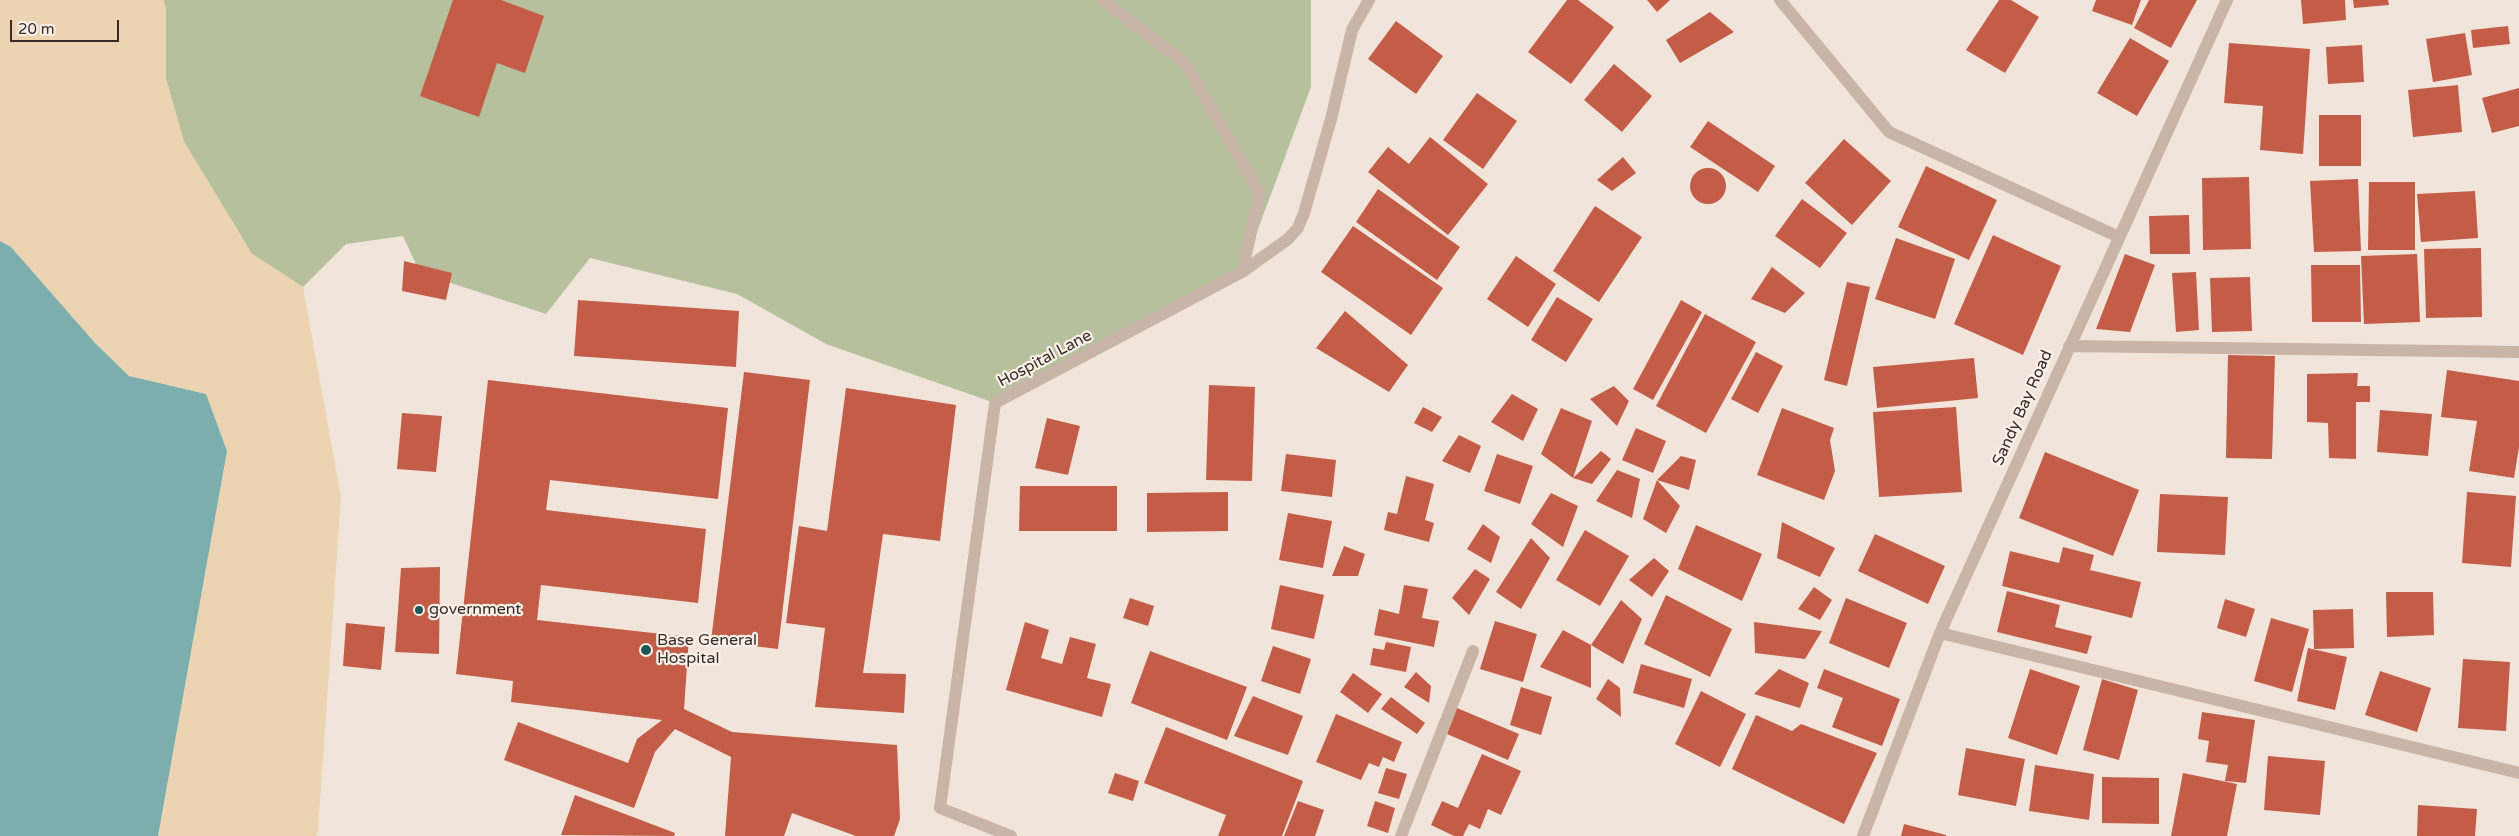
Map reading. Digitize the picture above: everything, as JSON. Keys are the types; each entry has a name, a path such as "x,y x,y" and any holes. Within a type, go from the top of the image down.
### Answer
{"street":[{"path":"1103,0 1185,63 1260,193 1242,272"},
{"path":"1242,272 1288,240 1298,228 1331,120 1352,30 1369,0"},
{"path":"1780,0 1889,132 2119,236"},
{"name":"Sandy Bay Road","path":"1863,836 1940,633 2227,0"},
{"name":"Hospital Lane","path":"1011,836 940,808 995,403 1242,272"},
{"path":"2069,346 2519,352"},
{"path":"1940,633 2519,773"},
{"path":"1401,836 1472,651"}],"green space":[{"path":"163,0 1311,0 1311,87 1242,272 995,403 826,344 737,294 590,258 546,314 420,273 403,236 346,244 303,287 252,254 184,142 166,79 166,8"}],"sand":[{"path":"0,0 163,0 166,8 166,79 184,142 252,254 303,287 341,497 318,831 316,836 158,836 227,451 206,394 129,376 95,343 11,247 0,241"}],"water":[{"path":"0,241 11,247 95,343 129,376 206,394 227,451 158,836 0,836"}],"building":[{"path":"453,0 501,0 544,16 525,73 497,63 479,117 420,96"},
{"path":"1567,0 1578,0 1614,27 1571,84 1528,52"},
{"path":"1647,0 1670,0 1657,12"},
{"path":"1999,0 2011,0 2039,17 2005,73 1966,50"},
{"path":"2096,0 2141,0 2132,25 2092,11"},
{"path":"2149,0 2197,0 2171,48 2134,28"},
{"path":"2301,0 2345,0 2346,20 2303,24"},
{"path":"2353,0 2388,0 2389,5 2354,8"},
{"path":"1710,12 1734,32 1680,63 1666,40"},
{"path":"1396,21 1443,56 1416,94 1368,59"},
{"path":"2508,26 2510,44 2473,48 2471,30"},
{"path":"2465,33 2472,75 2433,82 2426,39"},
{"path":"2130,38 2169,61 2137,116 2097,93"},
{"path":"2229,43 2310,49 2303,154 2260,150 2263,106 2224,103"},
{"path":"2362,45 2364,82 2328,84 2326,47"},
{"path":"1614,64 1652,96 1622,132 1584,100"},
{"path":"2458,85 2462,132 2413,137 2408,90"},
{"path":"2519,88 2519,126 2492,133 2482,98"},
{"path":"1477,93 1517,121 1483,169 1443,140"},
{"path":"2319,115 2361,115 2361,166 2319,166"},
{"path":"1708,121 1775,166 1758,192 1690,147"},
{"path":"1430,137 1488,184 1448,235 1368,172 1388,147 1409,164"},
{"path":"1844,139 1891,181 1852,225 1805,183"},
{"path":"1623,157 1636,173 1612,191 1597,180"},
{"path":"1926,166 1997,200 1969,260 1898,227"},
{"path":"1708,168 1715,169 1721,173 1725,179 1725,193 1721,199 1715,203 1708,204 1701,203 1695,199 1691,193 1690,186 1691,179 1695,173 1701,169"},
{"path":"2249,177 2251,249 2203,250 2202,178"},
{"path":"2358,179 2361,251 2314,252 2310,181"},
{"path":"2369,182 2415,182 2415,250 2368,250"},
{"path":"1378,189 1460,247 1437,280 1356,222"},
{"path":"2475,191 2478,238 2421,242 2417,194"},
{"path":"1802,199 1847,233 1820,268 1775,236"},
{"path":"1595,206 1642,237 1599,302 1553,271"},
{"path":"2189,215 2190,254 2150,254 2149,216"},
{"path":"1353,226 1443,288 1411,335 1321,272"},
{"path":"1993,235 2061,266 2023,355 1954,324"},
{"path":"1896,238 1955,259 1935,319 1875,299"},
{"path":"2481,248 2482,317 2426,318 2424,249"},
{"path":"2125,254 2155,265 2130,332 2096,329"},
{"path":"2417,254 2420,322 2364,324 2361,256"},
{"path":"1516,256 1556,284 1528,327 1487,299"},
{"path":"404,261 452,273 446,300 402,291"},
{"path":"2311,265 2360,265 2361,322 2312,322"},
{"path":"1772,267 1805,293 1785,313 1751,299"},
{"path":"2196,272 2199,330 2176,332 2172,273"},
{"path":"2250,277 2252,331 2212,332 2210,278"},
{"path":"1847,282 1870,287 1847,386 1824,380"},
{"path":"1557,297 1593,319 1566,362 1531,340"},
{"path":"578,300 739,311 736,367 574,356"},
{"path":"1681,300 1702,312 1653,400 1633,389"},
{"path":"1345,311 1408,365 1389,392 1316,348"},
{"path":"1705,314 1756,342 1706,433 1656,406"},
{"path":"1756,352 1783,366 1758,413 1731,399"},
{"path":"2228,355 2275,356 2272,459 2226,458"},
{"path":"1974,358 1978,398 1877,408 1873,367"},
{"path":"2447,370 2519,381 2519,447 2514,478 2469,471 2477,421 2441,417"},
{"path":"744,372 810,380 778,649 711,641"},
{"path":"2358,373 2357,386 2370,386 2370,402 2356,402 2356,459 2329,458 2328,423 2307,422 2307,374"},
{"path":"488,380 728,408 718,499 550,480 546,510 706,529 698,603 541,585 537,620 689,637 684,709 732,732 897,745 900,819 894,836 856,836 792,813 784,836 725,836 731,757 675,729 655,752 634,808 504,760 518,722 628,763 637,739 662,720 511,702 513,681 456,674"},
{"path":"1209,385 1255,387 1252,481 1206,480"},
{"path":"1614,386 1629,401 1617,426 1590,399"},
{"path":"846,388 956,405 940,541 883,534 863,673 906,674 904,713 815,707 825,628 786,623 799,526 827,531"},
{"path":"1512,394 1538,409 1523,441 1491,422"},
{"path":"1423,407 1442,417 1432,432 1414,423"},
{"path":"1956,407 1962,492 1879,497 1873,412"},
{"path":"1561,408 1592,421 1573,478 1541,454"},
{"path":"1782,408 1834,428 1830,440 1835,471 1824,500 1757,475"},
{"path":"2380,410 2432,414 2428,456 2377,452"},
{"path":"402,413 442,416 436,472 397,469"},
{"path":"1047,418 1080,426 1068,475 1035,468"},
{"path":"1636,428 1666,441 1653,473 1622,460"},
{"path":"1459,435 1481,446 1470,473 1442,461"},
{"path":"1601,451 1611,459 1592,484 1573,478"},
{"path":"2045,452 2139,490 2113,556 2019,518"},
{"path":"1286,454 1336,460 1332,497 1281,491"},
{"path":"1497,454 1533,466 1520,504 1484,491"},
{"path":"1681,456 1696,460 1689,490 1657,480"},
{"path":"1617,470 1640,479 1632,518 1596,501"},
{"path":"1406,476 1434,484 1425,520 1434,523 1429,542 1384,530 1388,512 1397,514"},
{"path":"1657,480 1680,506 1666,533 1643,519"},
{"path":"1020,486 1117,486 1117,531 1019,531"},
{"path":"1228,492 1228,531 1147,532 1147,493"},
{"path":"2467,492 2516,496 2511,567 2462,563"},
{"path":"1551,493 1578,506 1563,547 1531,524"},
{"path":"2160,494 2228,497 2225,555 2157,552"},
{"path":"1288,513 1332,521 1323,568 1279,560"},
{"path":"1782,522 1835,548 1820,577 1777,558"},
{"path":"1483,524 1500,537 1491,563 1467,549"},
{"path":"1696,525 1762,554 1742,601 1678,569"},
{"path":"1585,530 1629,556 1600,606 1556,580"},
{"path":"1875,534 1945,566 1928,604 1858,571"},
{"path":"1531,538 1550,558 1521,609 1496,592"},
{"path":"1344,546 1365,554 1358,576 1332,576"},
{"path":"2063,547 2094,555 2090,570 2141,582 2132,618 2002,586 2010,551 2059,563"},
{"path":"1654,558 1669,571 1652,597 1629,580"},
{"name":"government","path":"440,567 439,654 395,652 401,568"},
{"path":"1475,569 1490,579 1469,615 1452,598"},
{"path":"1280,585 1324,595 1314,639 1271,629"},
{"path":"1404,585 1428,589 1422,618 1439,621 1434,647 1374,635 1379,609 1399,614"},
{"path":"1814,587 1832,600 1820,620 1798,609"},
{"path":"2007,591 2060,605 2055,627 2092,636 2087,654 1997,632"},
{"path":"2386,592 2433,592 2434,635 2387,637"},
{"path":"1666,595 1732,629 1710,677 1644,644"},
{"path":"1130,598 1154,606 1148,626 1123,618"},
{"path":"1846,598 1907,623 1889,668 1829,643"},
{"path":"2225,599 2255,609 2246,637 2217,628"},
{"path":"1621,600 1642,619 1623,664 1591,645"},
{"path":"2353,609 2354,648 2314,649 2313,610"},
{"path":"2271,618 2309,629 2292,692 2254,681"},
{"path":"1495,621 1537,634 1523,682 1480,669"},
{"path":"1025,622 1049,630 1041,658 1062,664 1070,637 1096,644 1087,678 1111,684 1102,717 1006,690"},
{"path":"1754,622 1822,631 1805,659 1755,653"},
{"path":"346,623 385,627 381,670 343,666"},
{"path":"1563,630 1591,645 1591,688 1540,667"},
{"path":"1386,642 1411,647 1406,672 1370,665 1373,648 1384,650"},
{"path":"1273,646 1311,659 1300,694 1261,681"},
{"path":"2308,648 2347,657 2335,710 2297,701"},
{"path":"1150,651 1247,687 1227,740 1131,703"},
{"path":"2463,659 2510,662 2506,731 2458,728"},
{"path":"1641,664 1692,679 1684,708 1633,693"},
{"path":"1779,669 1809,683 1800,708 1754,694"},
{"path":"1824,669 1900,699 1882,746 1832,727 1843,698 1817,688"},
{"path":"2030,669 2080,686 2057,755 2008,738"},
{"path":"2380,671 2431,688 2417,732 2365,715"},
{"path":"1416,672 1431,686 1429,703 1404,687"},
{"path":"1353,673 1382,694 1368,713 1340,692"},
{"path":"1608,679 1620,688 1621,717 1596,699"},
{"path":"2102,679 2138,690 2119,760 2083,750"},
{"path":"1521,687 1552,697 1541,735 1510,725"},
{"path":"1701,691 1746,714 1720,767 1675,744"},
{"path":"1253,696 1303,716 1288,755 1234,736"},
{"path":"1391,697 1425,723 1417,734 1381,709"},
{"path":"1457,708 1519,734 1508,760 1447,734"},
{"path":"2202,712 2255,720 2246,783 2225,781 2228,765 2206,762 2209,741 2198,739"},
{"path":"1336,714 1402,742 1394,762 1383,757 1379,767 1369,763 1361,780 1316,762"},
{"path":"1756,715 1792,731 1801,724 1877,753 1844,824 1732,769"},
{"path":"1166,727 1303,781 1282,836 1218,836 1226,815 1144,783"},
{"path":"1966,748 2025,759 2016,806 1958,795"},
{"path":"1482,754 1521,771 1501,815 1488,809 1480,829 1469,824 1463,836 1454,836 1431,825 1442,801 1458,808"},
{"path":"2268,756 2325,761 2320,815 2264,810"},
{"path":"2035,765 2094,774 2089,820 2029,811"},
{"path":"1386,768 1407,774 1399,799 1378,793"},
{"path":"1115,773 1139,781 1133,801 1108,793"},
{"path":"2183,773 2237,784 2227,836 2171,836"},
{"path":"2102,777 2159,778 2159,824 2102,823"},
{"path":"575,795 675,833 674,836 561,835"},
{"path":"1298,801 1324,810 1315,836 1284,836"},
{"path":"1375,801 1395,808 1388,833 1367,826"},
{"path":"2418,805 2477,809 2475,836 2417,836"},
{"path":"1904,824 1946,835 1946,836 1901,836"}],"place":[{"name":"government","path":"419,610"},
{"name":"Base General Hospital","path":"646,650"}]}
